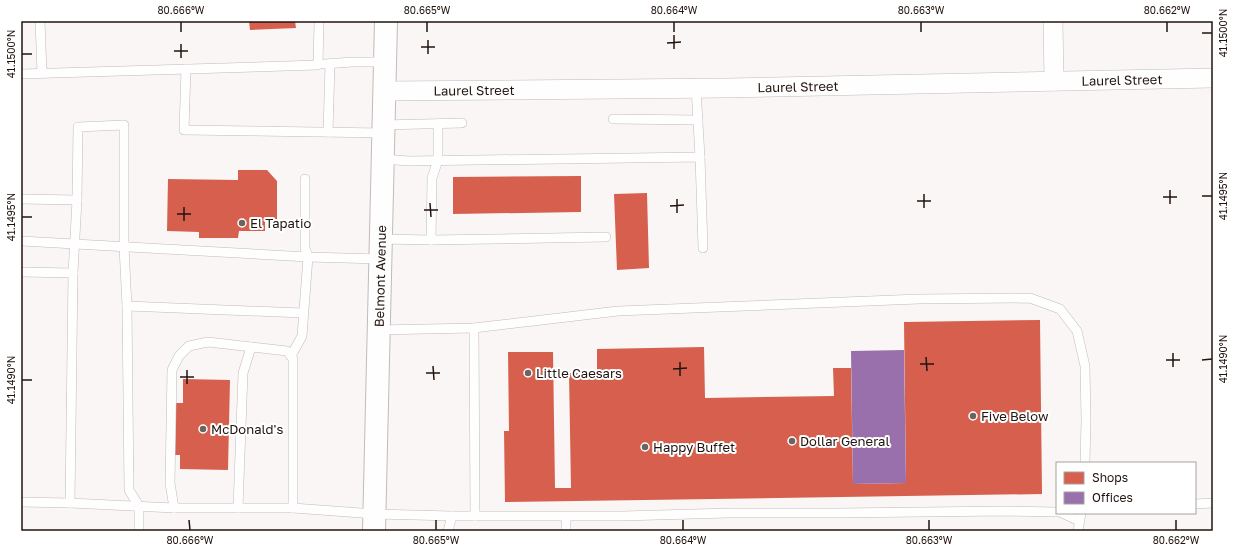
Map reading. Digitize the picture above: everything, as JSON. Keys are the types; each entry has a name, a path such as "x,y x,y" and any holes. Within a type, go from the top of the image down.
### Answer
{"main road":[{"name":"Belmont Avenue","path":"374,522 386,21"}],"street":[{"path":"1053,21 1054,81"},
{"name":"Laurel Street","path":"384,91 696,88 1213,78"}],"lane":[{"path":"40,21 42,73"},
{"path":"318,21 318,65"},
{"path":"21,74 385,62"},
{"path":"328,132 330,64"},
{"path":"186,69 184,130 328,132 462,123"},
{"path":"696,88 703,248"},
{"path":"613,119 698,120"},
{"path":"431,240 432,178 438,160 438,124"},
{"path":"70,503 73,272 77,200 78,127 124,125 124,247 127,306 129,490 139,506 139,531"},
{"path":"382,159 700,158"},
{"path":"291,356 302,336 308,257 305,248 305,179"},
{"path":"21,199 77,200"},
{"path":"21,241 308,257 380,249 431,240 606,237"},
{"path":"21,272 73,272"},
{"path":"378,330 474,328 618,311 919,299 1030,298 1060,309 1077,331 1085,366 1085,462"},
{"path":"127,306 303,313"},
{"path":"474,328 475,516"},
{"path":"174,508 170,483 172,370 179,356 189,346 208,342 287,351 293,359 293,508"},
{"path":"238,508 243,373 252,347"},
{"path":"21,502 174,508 293,508 374,522 452,516 566,517 729,513 1056,512"},
{"path":"1196,504 1213,503"},
{"path":"1066,514 1080,517 1078,531"},
{"path":"448,531 452,516"},
{"path":"566,517 566,531"}],"building: Shops":[{"path":"249,21 295,21 296,28 250,30"},
{"path":"238,170 267,170 277,181 277,219 265,219 265,231 239,231 238,238 199,238 199,232 167,231 168,179 238,180"},
{"path":"581,176 581,212 453,214 453,177"},
{"path":"647,193 649,268 617,270 614,194"},
{"path":"1040,320 1042,494 505,502 504,431 509,431 508,352 553,352 555,488 571,488 569,373 597,373 597,349 704,347 705,398 834,396 833,368 851,368 853,484 906,483 904,322"},
{"name":"McDonald's","path":"183,379 230,380 228,470 180,469 180,455 175,455 176,403 183,403"}],"building: Offices":[{"path":"904,350 906,483 853,484 851,351"}],"place":[{"name":"El Tapatio","path":"242,223"},
{"name":"Little Caesars","path":"528,373"},
{"name":"Five Below","path":"973,416"},
{"name":"McDonald's","path":"203,429"},
{"name":"Dollar General","path":"792,441"},
{"name":"Happy Buffet","path":"645,447"}]}
